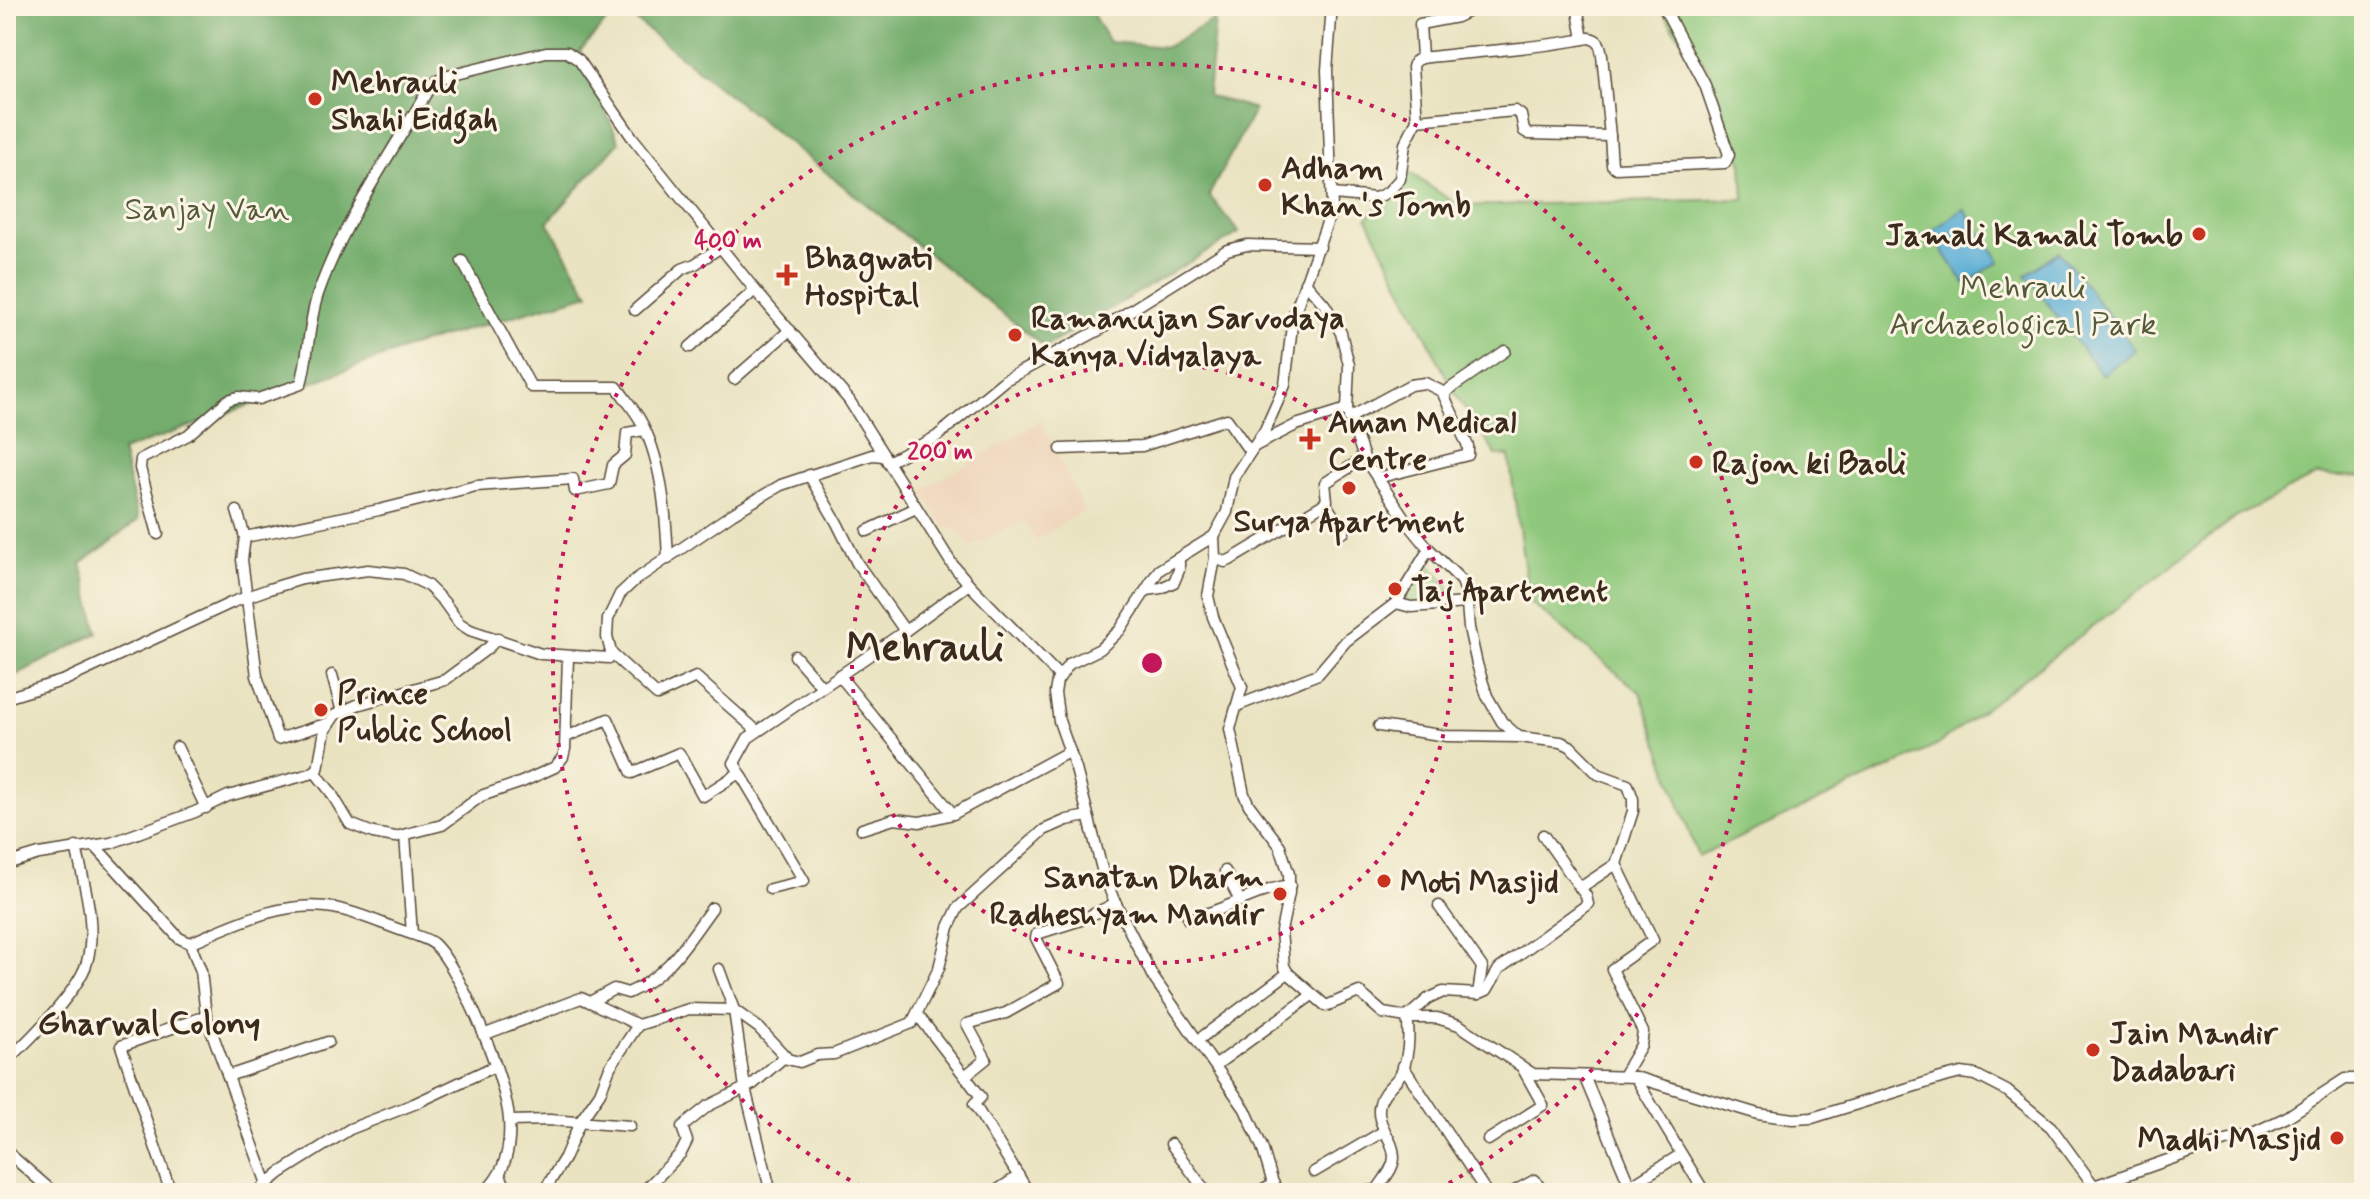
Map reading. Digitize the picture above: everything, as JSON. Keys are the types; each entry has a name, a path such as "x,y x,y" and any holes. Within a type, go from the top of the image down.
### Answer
{"street":[{"path":"1258,1193 1275,1188 1255,1128 1216,1065 1153,977 1102,869 1055,693 1060,677 1069,664 1108,642 1159,570 1214,536 1227,512 1234,477 1276,408 1288,376 1290,332 1332,209 1327,70 1332,6"},
{"path":"1422,58 1420,24 1457,17 1479,6"},
{"path":"1577,6 1583,39"},
{"path":"1333,194 1370,199 1388,192 1402,174 1403,152 1417,120 1415,61 1501,49 1541,47 1583,39 1596,39 1601,46 1612,165 1616,168 1725,163 1729,159 1705,85 1663,6"},
{"path":"158,534 140,468 141,459 188,435 228,400 238,397 258,399 301,384 310,325 328,270 365,198 428,90 437,81 456,74 546,52 572,53 632,137 755,290 849,400 916,508 969,584 1060,677"},
{"path":"1417,120 1515,111 1521,115 1524,131 1529,134 1610,136"},
{"path":"757,731 696,677 657,695 612,654 607,629 615,603 627,586 764,495 809,475 833,470 872,455 886,459 920,447 946,430 1005,380 1101,329 1227,250 1247,245 1320,247"},
{"path":"635,310 682,269 721,247"},
{"path":"462,261 531,387 617,387 640,420 659,474 666,516 668,559"},
{"path":"1305,282 1325,305 1341,333 1349,365 1348,413 1364,458 1429,549 1462,581 1474,652 1487,696 1502,722 1519,737"},
{"path":"690,347 755,290"},
{"path":"734,379 790,330"},
{"path":"1377,478 1459,458 1470,452 1444,399 1445,393 1505,351"},
{"path":"1252,450 1296,425 1348,413 1410,385 1425,383 1445,393"},
{"path":"1061,449 1142,446 1227,419 1252,450"},
{"path":"245,537 493,483 573,479 575,491 609,484 613,465 625,455 627,433 644,430"},
{"path":"1344,532 1325,503 1325,483 1364,458"},
{"path":"809,475 857,563 905,631"},
{"path":"1215,558 1225,562 1230,560 1325,503"},
{"path":"867,531 916,508"},
{"path":"237,511 245,537 242,560 257,676 278,739 329,723"},
{"path":"1214,536 1215,558 1209,606 1242,687 1239,705 1230,725 1244,794 1280,846 1290,885 1281,931 1282,953 1288,973 1326,1006 1359,992 1383,1013 1437,1018 1459,1025 1522,1068 1544,1076 1635,1077 1758,1114 1793,1119 1837,1112 1961,1073 1976,1075 1994,1082 2043,1119 2094,1186 2251,1134 2287,1117 2345,1079 2364,1079"},
{"path":"1239,705 1318,674 1346,641 1396,603 1429,549"},
{"path":"1147,590 1174,582 1179,559"},
{"path":"6,698 65,680 248,596 302,579 368,570 404,574 427,585 464,627 529,651 568,657 609,658 612,654"},
{"path":"770,889 804,881 734,763 748,738 969,584"},
{"path":"1396,603 1411,607 1467,603"},
{"path":"315,772 329,723 335,715 445,680 498,638"},
{"path":"795,656 822,687"},
{"path":"315,772 350,824 383,835 405,835 442,825 481,796 555,767 563,757 568,657"},
{"path":"332,675 342,712"},
{"path":"839,675 953,814"},
{"path":"566,737 608,719 632,773 679,753 703,796 739,773"},
{"path":"1379,726 1447,736 1519,737 1561,742 1570,746 1598,774 1628,785 1633,811 1616,864 1580,888"},
{"path":"177,747 206,808"},
{"path":"862,829 894,819 920,822 953,814 1070,751"},
{"path":"6,864 39,854 111,843 206,808 228,796 315,772"},
{"path":"543,1193 565,1157 580,1122 596,1102 610,1067 638,1025 689,1009 734,1010 759,1028 786,1057 800,1062 817,1055 834,1054 906,1027 917,1014 942,962 949,927 958,908 1044,830 1087,816"},
{"path":"405,835 412,934"},
{"path":"1407,1017 1428,999 1443,992 1478,994 1487,990 1499,969 1586,906 1588,900 1543,835"},
{"path":"95,846 179,938 190,943 201,971 206,1016 267,1184"},
{"path":"6,1062 69,993 87,962 88,905 76,847"},
{"path":"1616,864 1653,940 1612,969 1643,1032 1641,1045 1623,1076"},
{"path":"1225,871 1240,901"},
{"path":"1188,919 1222,910 1259,892 1290,885"},
{"path":"965,1076 986,1059 967,1024 1006,1013 1059,983 1036,938 1037,934 1081,920 1116,903"},
{"path":"1439,906 1482,967 1478,994"},
{"path":"190,943 267,913 318,907 345,911 428,939 453,971 483,1035 510,1121 509,1144 500,1175 483,1193"},
{"path":"590,1002 614,989 628,993 654,980 668,967 712,908"},
{"path":"719,969 734,1010 745,1088 771,1193"},
{"path":"1198,1040 1288,973"},
{"path":"1216,1065 1312,995"},
{"path":"483,1035 581,998 638,1025"},
{"path":"917,1014 981,1097 974,1104 1029,1193"},
{"path":"171,1193 121,1046 206,1016"},
{"path":"1354,1193 1378,1191 1393,1161 1392,1149 1378,1115 1380,1100 1399,1077 1403,1066 1409,1030 1407,1017"},
{"path":"228,1076 328,1042"},
{"path":"642,1193 681,1153 687,1141 682,1127 708,1106 760,1079 786,1057"},
{"path":"256,1193 280,1173 350,1129 414,1104 495,1066"},
{"path":"1403,1066 1487,1193"},
{"path":"1488,1140 1543,1105 1522,1068"},
{"path":"1584,1076 1630,1186"},
{"path":"1635,1077 1705,1193"},
{"path":"510,1121 630,1126"},
{"path":"1314,1172 1384,1131"},
{"path":"1171,1144 1207,1193"},
{"path":"6,1151 54,1193"},
{"path":"1618,1193 1680,1155"},
{"path":"500,1175 508,1193"},
{"path":"993,1193 1019,1176"},
{"path":"1511,1193 1535,1180 1543,1193"}],"shaded area":[{"path":"1041,421 1084,510 1035,541 1025,521 970,547 957,529 945,528 921,491"}],"green space":[{"name":"Sanjay Van","path":"6,6 1088,6 1109,42 1166,47 1215,19 1208,96 1255,109 1209,195 1239,233 1045,347 619,7 580,51 619,142 548,222 589,294 421,343 122,451 138,520 81,564 98,633 6,680"},
{"name":"Mehrauli Archaeological Park","path":"1660,6 2364,6 2364,477 2317,475 2237,516 1936,746 1698,857 1640,692 1529,601 1509,456 1496,455 1454,392 1367,218 1409,172 1459,206 1744,199 1742,164 1706,64 1674,30"},
{"path":"1425,558 1461,602 1404,604 1401,596"}],"water":[{"path":"1964,209 2000,261 1965,284 1930,232"},
{"path":"2059,251 2135,350 2102,375 2026,275"}],"place":[{"name":"Mehrauli Shahi Eidgah","path":"315,99"},
{"name":"Adham Khan's Tomb","path":"1265,185"},
{"name":"Jamali Kamali Tomb","path":"2199,234"},
{"name":"Bhagwati Hospital","path":"787,275"},
{"name":"Ramanujan Sarvodaya Kanya Vidyalaya","path":"1015,335"},
{"name":"Aman Medical Centre","path":"1310,439"},
{"name":"Rajon ki Baoli","path":"1696,462"},
{"name":"Surya Apartment","path":"1349,488"},
{"name":"Taj Apartment","path":"1395,589"},
{"name":"Prince Public School","path":"321,710"},
{"name":"Moti Masjid","path":"1384,881"},
{"name":"Sanatan Dharm Radheshyam Mandir","path":"1280,894"},
{"name":"Jain Mandir Dadabari","path":"2093,1050"},
{"name":"Madhi Masjid","path":"2337,1138"}],"district":[{"name":"Mehrauli","path":"925,646"},
{"name":"Gharwal Colony","path":"149,1022"}]}
